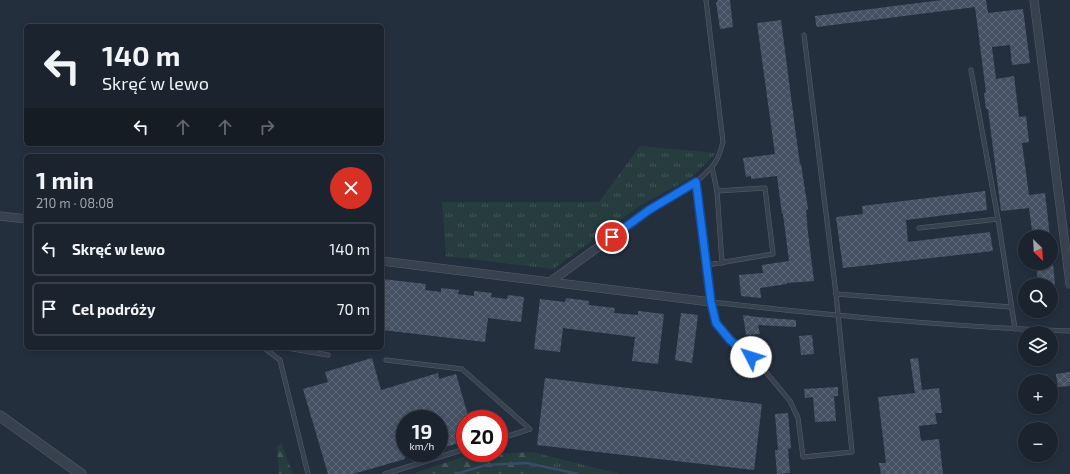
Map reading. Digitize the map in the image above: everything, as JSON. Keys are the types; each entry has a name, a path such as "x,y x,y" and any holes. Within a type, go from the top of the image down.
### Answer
{"street":[{"path":"1034,0 1070,284"},
{"path":"384,262 711,302 696,182 649,210 550,282"},
{"path":"0,216 24,219"},
{"path":"0,416 81,474"}],"lane":[{"path":"696,182 712,167 720,156 723,142 706,0"},
{"path":"804,35 836,294 838,316 852,452 803,457 798,418 790,401 761,366 730,340 716,323 711,302 838,316 1015,329 1070,331"},
{"path":"971,70 998,219 1015,329"},
{"path":"712,167 717,191 722,263"},
{"path":"707,265 773,254 765,188 717,191"},
{"path":"919,228 998,219"},
{"path":"836,294 1011,307"},
{"path":"267,350 280,360 308,474"},
{"path":"299,350 328,355"},
{"path":"386,360 462,369 530,429 508,436"},
{"path":"385,474 456,452"}],"green space":[{"path":"640,146 716,153 691,178 641,205 553,269 446,256 442,202 599,202"},
{"path":"281,443 293,474 279,474 277,448"},
{"path":"532,452 620,474 530,474"},
{"path":"532,452 530,474 412,474 456,459 456,462 508,462 508,453"}],"building":[{"path":"717,0 730,0 733,27 720,29 716,2 718,2"},
{"path":"942,0 986,0 988,13 1023,9 1030,63 1012,65 1010,45 992,47 996,79 1014,76 1019,117 1026,116 1029,142 1022,143 1029,195 1045,193 1049,230 1032,230 1029,208 1001,211 988,109 986,109 984,93 986,92 975,7 817,27 815,16"},
{"path":"781,20 800,164 808,209 806,210 814,281 787,283 760,288 761,298 741,296 739,275 763,273 762,265 789,261 777,176 751,179 751,176 746,177 743,158 775,154 757,23"},
{"path":"985,191 987,210 906,220 908,242 990,232 993,251 843,268 836,217 863,214 862,206"},
{"path":"1037,270 1054,270 1054,278 1037,278"},
{"path":"384,279 426,284 425,290 441,292 441,288 459,290 458,294 474,296 474,291 492,293 491,297 507,299 508,295 524,297 521,322 488,318 485,342 384,330"},
{"path":"566,298 589,301 589,305 615,308 614,313 638,315 638,311 664,314 658,364 632,361 635,337 563,328 560,352 534,349 540,299 565,302"},
{"path":"681,313 698,315 692,363 675,360"},
{"path":"743,315 796,320 796,327 758,325 760,334 746,335"},
{"path":"812,335 814,354 801,355 799,336"},
{"path":"372,358 381,390 438,373 439,379 456,374 466,410 456,410 456,444 448,446 448,410 396,410 396,462 353,474 328,474 303,389 328,382 325,372"},
{"path":"918,358 922,390 939,388 942,413 935,413 937,424 919,426 921,441 939,439 943,474 881,474 879,463 886,463 878,397 915,393 910,359"},
{"path":"1070,372 1070,386 1058,387 1058,374 1056,374"},
{"path":"545,378 762,404 754,470 537,445"},
{"path":"838,387 838,396 834,396 836,421 815,422 813,397 805,398 804,389"},
{"path":"788,413 791,448 788,449 790,473 777,474 775,450 778,450 775,414"}],"waterway":[{"path":"456,474 486,465 527,463 578,474"}],"route":[{"path":"612,237 649,210 696,182 711,302 716,323 730,340 751,357"}]}
